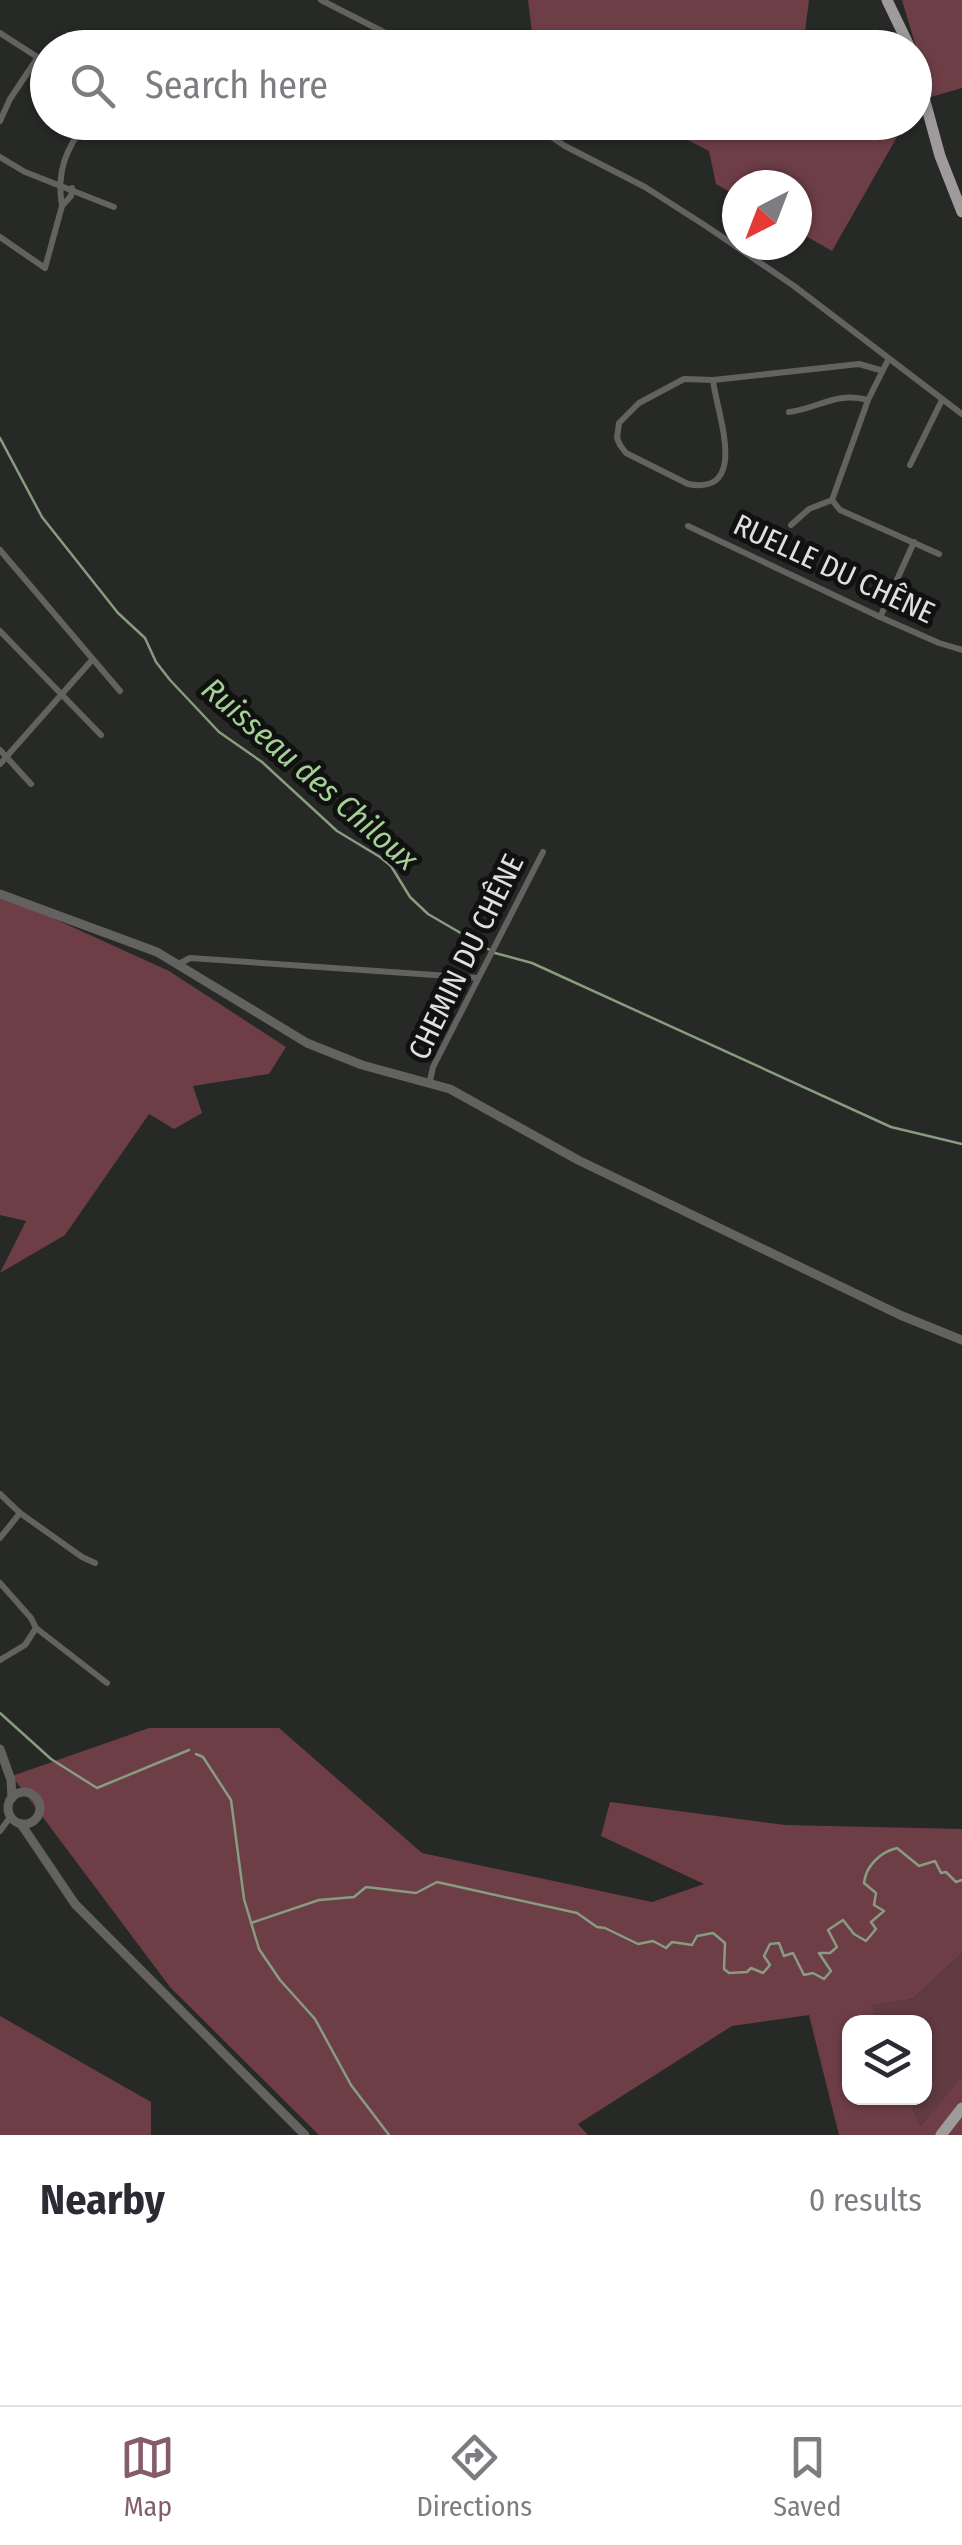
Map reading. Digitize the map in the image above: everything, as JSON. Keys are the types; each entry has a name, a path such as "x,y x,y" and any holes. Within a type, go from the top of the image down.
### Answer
{"main road":[{"path":"887,0 901,30"},
{"path":"932,126 961,209"},
{"path":"941,2135 962,2108"}],"street":[{"path":"321,0 380,30"},
{"path":"0,33 30,53"},
{"path":"0,121 30,70"},
{"path":"0,237 44,268 62,206 62,163 72,140"},
{"path":"556,140 645,187 706,226 794,286 962,414"},
{"path":"0,157 26,172 114,207"},
{"path":"62,206 71,196 72,188"},
{"path":"791,525 809,509 832,500 880,370 888,360"},
{"path":"714,380 727,451 723,470 714,481 698,486 688,484 626,453 617,438 619,423 626,413 684,379 714,380 858,364 880,370"},
{"path":"788,412 808,410 827,399 868,400"},
{"path":"910,466 942,400"},
{"path":"832,500 840,510 939,554"},
{"name":"RUELLE DU CHÊNE","path":"688,526 938,644 962,650"},
{"path":"882,613 914,542"},
{"path":"0,550 120,691"},
{"path":"0,630 101,735"},
{"path":"0,764 3,754 92,660"},
{"path":"3,754 31,784"},
{"name":"CHEMIN DU CHÊNE","path":"430,1082 433,1066 543,852"},
{"path":"0,894 157,952 248,1010 334,1056 430,1082 479,1104 578,1160 900,1315 962,1340"},
{"path":"179,964 190,958 478,978"},
{"path":"0,1494 20,1513 82,1558 95,1563"},
{"path":"0,1538 20,1513"},
{"path":"0,1583 36,1628 107,1683"},
{"path":"0,1660 25,1645 36,1628"},
{"path":"0,1748 8,1768 11,1816 36,1842 58,1884 304,2135"},
{"path":"8,1768 39,1804 36,1842"},
{"path":"12,1798 20,1793 30,1794"},
{"path":"0,1831 11,1816"},
{"path":"21,1824 36,1818"}],"shaded area":[{"path":"528,0 809,0 805,30 532,30"},
{"path":"902,0 962,0 962,88 932,97 932,30 911,30"},
{"path":"688,140 895,140 832,251 812,240 812,170 722,170 722,187 716,184 709,151"},
{"path":"0,894 169,971 286,1047 269,1074 193,1086 202,1113 174,1129 149,1114 65,1235 0,1273 26,1221 0,1215"},
{"path":"149,1728 279,1728 422,1853 652,1902 704,1884 601,1836 610,1802 785,1825 962,1829 962,1953 913,1999 871,2006 874,2015 842,2015 842,2105 910,2105 920,2126 962,2077 962,2135 839,2135 809,2015 732,2026 578,2124 588,2135 319,2135 170,1987 12,1776"},
{"path":"962,1953 962,2078 919,2127 910,2105 932,2105 932,2015 874,2015 870,2006 913,1999"},
{"path":"0,2016 151,2102 151,2135 0,2135"}],"waterway":[{"name":"Ruisseau des Chiloux","path":"0,438 42,517 118,613 145,638 170,680 219,732 262,762 337,831 391,866 410,897 428,914 495,953 532,963 891,1127 962,1144"},
{"path":"0,1713 51,1759 97,1788 189,1750"},
{"path":"196,1754 203,1757 231,1800 244,1899 259,1949 315,2019 351,2085 389,2135"},
{"path":"251,1923 319,1900 354,1897 366,1887 416,1893 437,1882 577,1913 597,1927 638,1944 653,1941 666,1948 672,1942 692,1945 697,1936 713,1933 725,1943 724,1969 729,1973 747,1972 751,1968 763,1973 770,1965 764,1956 770,1944 779,1943 784,1956 793,1953 804,1975 813,1973 824,1979 831,1971 819,1953 830,1953 837,1947 828,1930 843,1920 866,1941 876,1929 871,1922 884,1911 874,1905 876,1893 864,1883 868,1870 880,1856 897,1848 919,1866 935,1861 941,1873 946,1872 956,1882 962,1880"}]}
